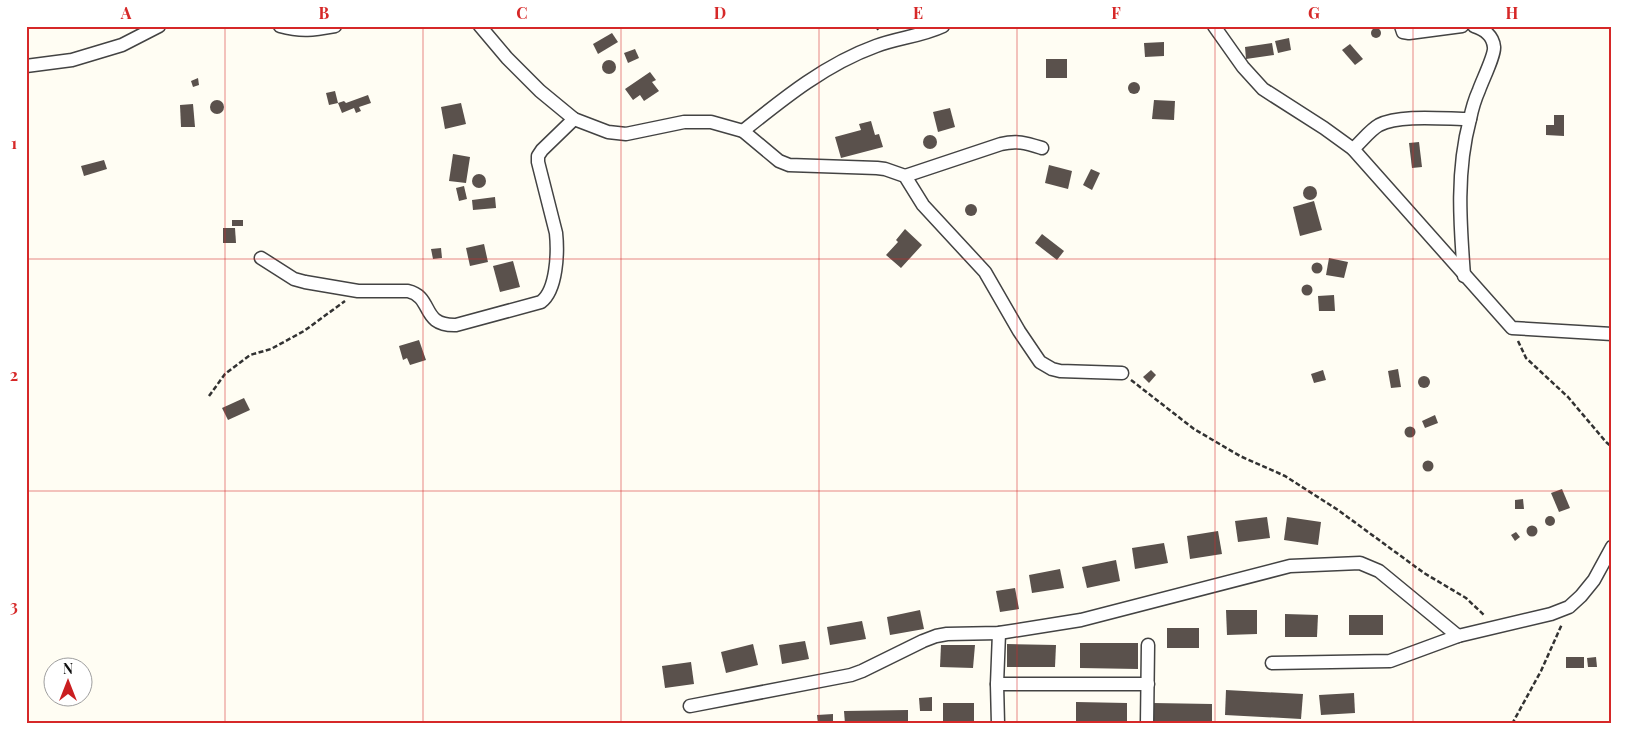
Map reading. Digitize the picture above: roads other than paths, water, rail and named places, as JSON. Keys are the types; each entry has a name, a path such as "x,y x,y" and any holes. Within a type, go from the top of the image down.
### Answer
{"street":[{"path":"26,66 72,60 122,45 159,26"},
{"path":"280,26 310,31 335,26"},
{"path":"480,26 506,58 540,91 574,119 608,132 626,134 684,122 711,122 743,131 779,161 789,165 877,168 905,176 1013,141 1042,148"},
{"path":"743,131 824,70 874,46 943,26"},
{"path":"1214,26 1243,67 1264,89 1353,149 1512,328 1612,334"},
{"path":"1401,26 1403,32 1409,34 1462,26"},
{"path":"1464,276 1460,220 1462,158 1470,119 1495,49 1493,40 1488,34 1474,26"},
{"path":"1353,149 1377,126 1391,120 1410,118 1470,119"},
{"path":"261,258 294,279 305,282 358,291 415,292 420,295 433,319 450,325 541,302 547,298 553,284 557,242 538,156 574,119"},
{"path":"905,176 923,204 985,272 1019,331 1040,362 1060,371 1122,373"},
{"path":"1272,663 1390,661 1458,636 1551,614 1569,606 1581,596 1594,580 1612,547"},
{"path":"690,706 852,675 936,636 999,633 1081,620 1290,566 1360,563 1379,571 1458,636"},
{"path":"998,724 999,633"},
{"path":"1148,645 1148,724"},
{"path":"997,684 1148,684"}]}
